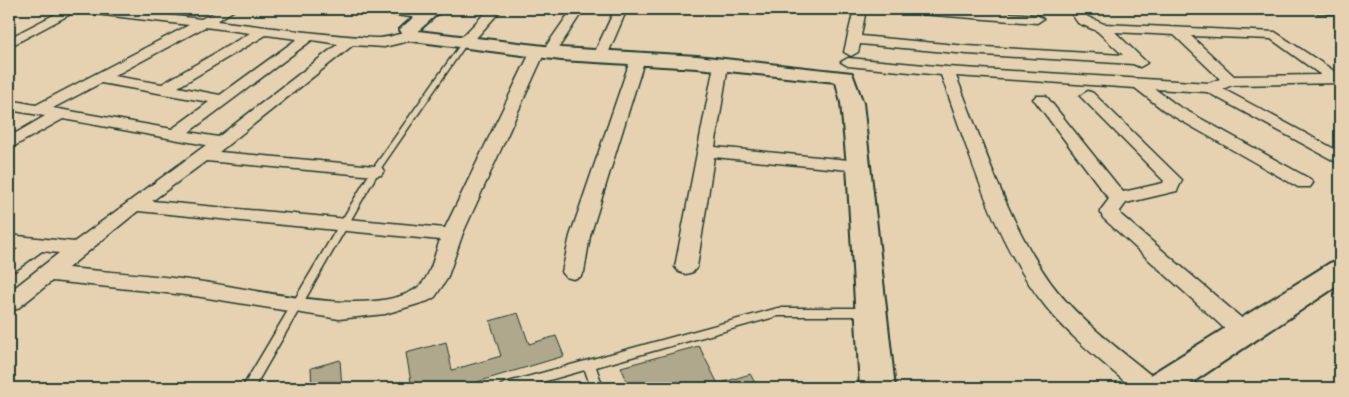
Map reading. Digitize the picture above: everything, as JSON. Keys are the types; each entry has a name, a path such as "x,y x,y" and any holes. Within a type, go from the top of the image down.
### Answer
{"street":[{"path":"9,43 74,9"},
{"path":"88,9 350,41 384,43 412,36 544,52 720,64 947,71 1210,88 1230,81 1338,79"},
{"path":"38,110 230,9"},
{"path":"386,9 430,12"},
{"path":"464,43 496,9"},
{"path":"48,273 195,288 353,312 412,299 425,294 435,282 452,235 498,140 544,52 578,9"},
{"path":"600,56 621,9"},
{"path":"860,9 847,69 852,103 878,388"},
{"path":"908,9 1012,13 1037,19"},
{"path":"1074,9 1083,20 1102,28 1138,60 1155,84"},
{"path":"1318,9 1340,9"},
{"path":"412,36 408,30 430,12"},
{"path":"1102,28 1275,36 1338,79"},
{"path":"163,90 263,31"},
{"path":"1179,32 1230,81"},
{"path":"176,134 308,37"},
{"path":"853,39 967,50 1138,60"},
{"path":"9,303 134,206 221,143 350,41"},
{"path":"573,272 580,236 638,58"},
{"path":"686,267 720,64"},
{"path":"947,71 1013,236 1045,290 1071,320 1149,388"},
{"path":"100,78 223,100"},
{"path":"1138,83 1172,109 1304,183"},
{"path":"1210,88 1340,159"},
{"path":"1088,96 1173,180 1171,187 1119,200 1110,211 1113,218 1244,333"},
{"path":"1041,99 1119,200"},
{"path":"9,105 221,143"},
{"path":"11,140 61,114"},
{"path":"706,151 858,166"},
{"path":"204,156 374,171"},
{"path":"134,206 452,235"},
{"path":"9,241 79,249"},
{"path":"9,265 38,244"},
{"path":"1157,388 1340,270"}],"lane":[{"path":"248,388 374,171 464,43"},
{"path":"505,388 778,312 872,312"},
{"path":"589,364 597,388"}],"building":[{"path":"518,313 529,344 556,336 564,356 457,388 412,388 406,353 446,342 452,370 501,356 490,321"},
{"path":"699,346 718,384 750,374 758,388 630,388 621,367"},
{"path":"340,360 342,388 312,388 311,368"}]}
